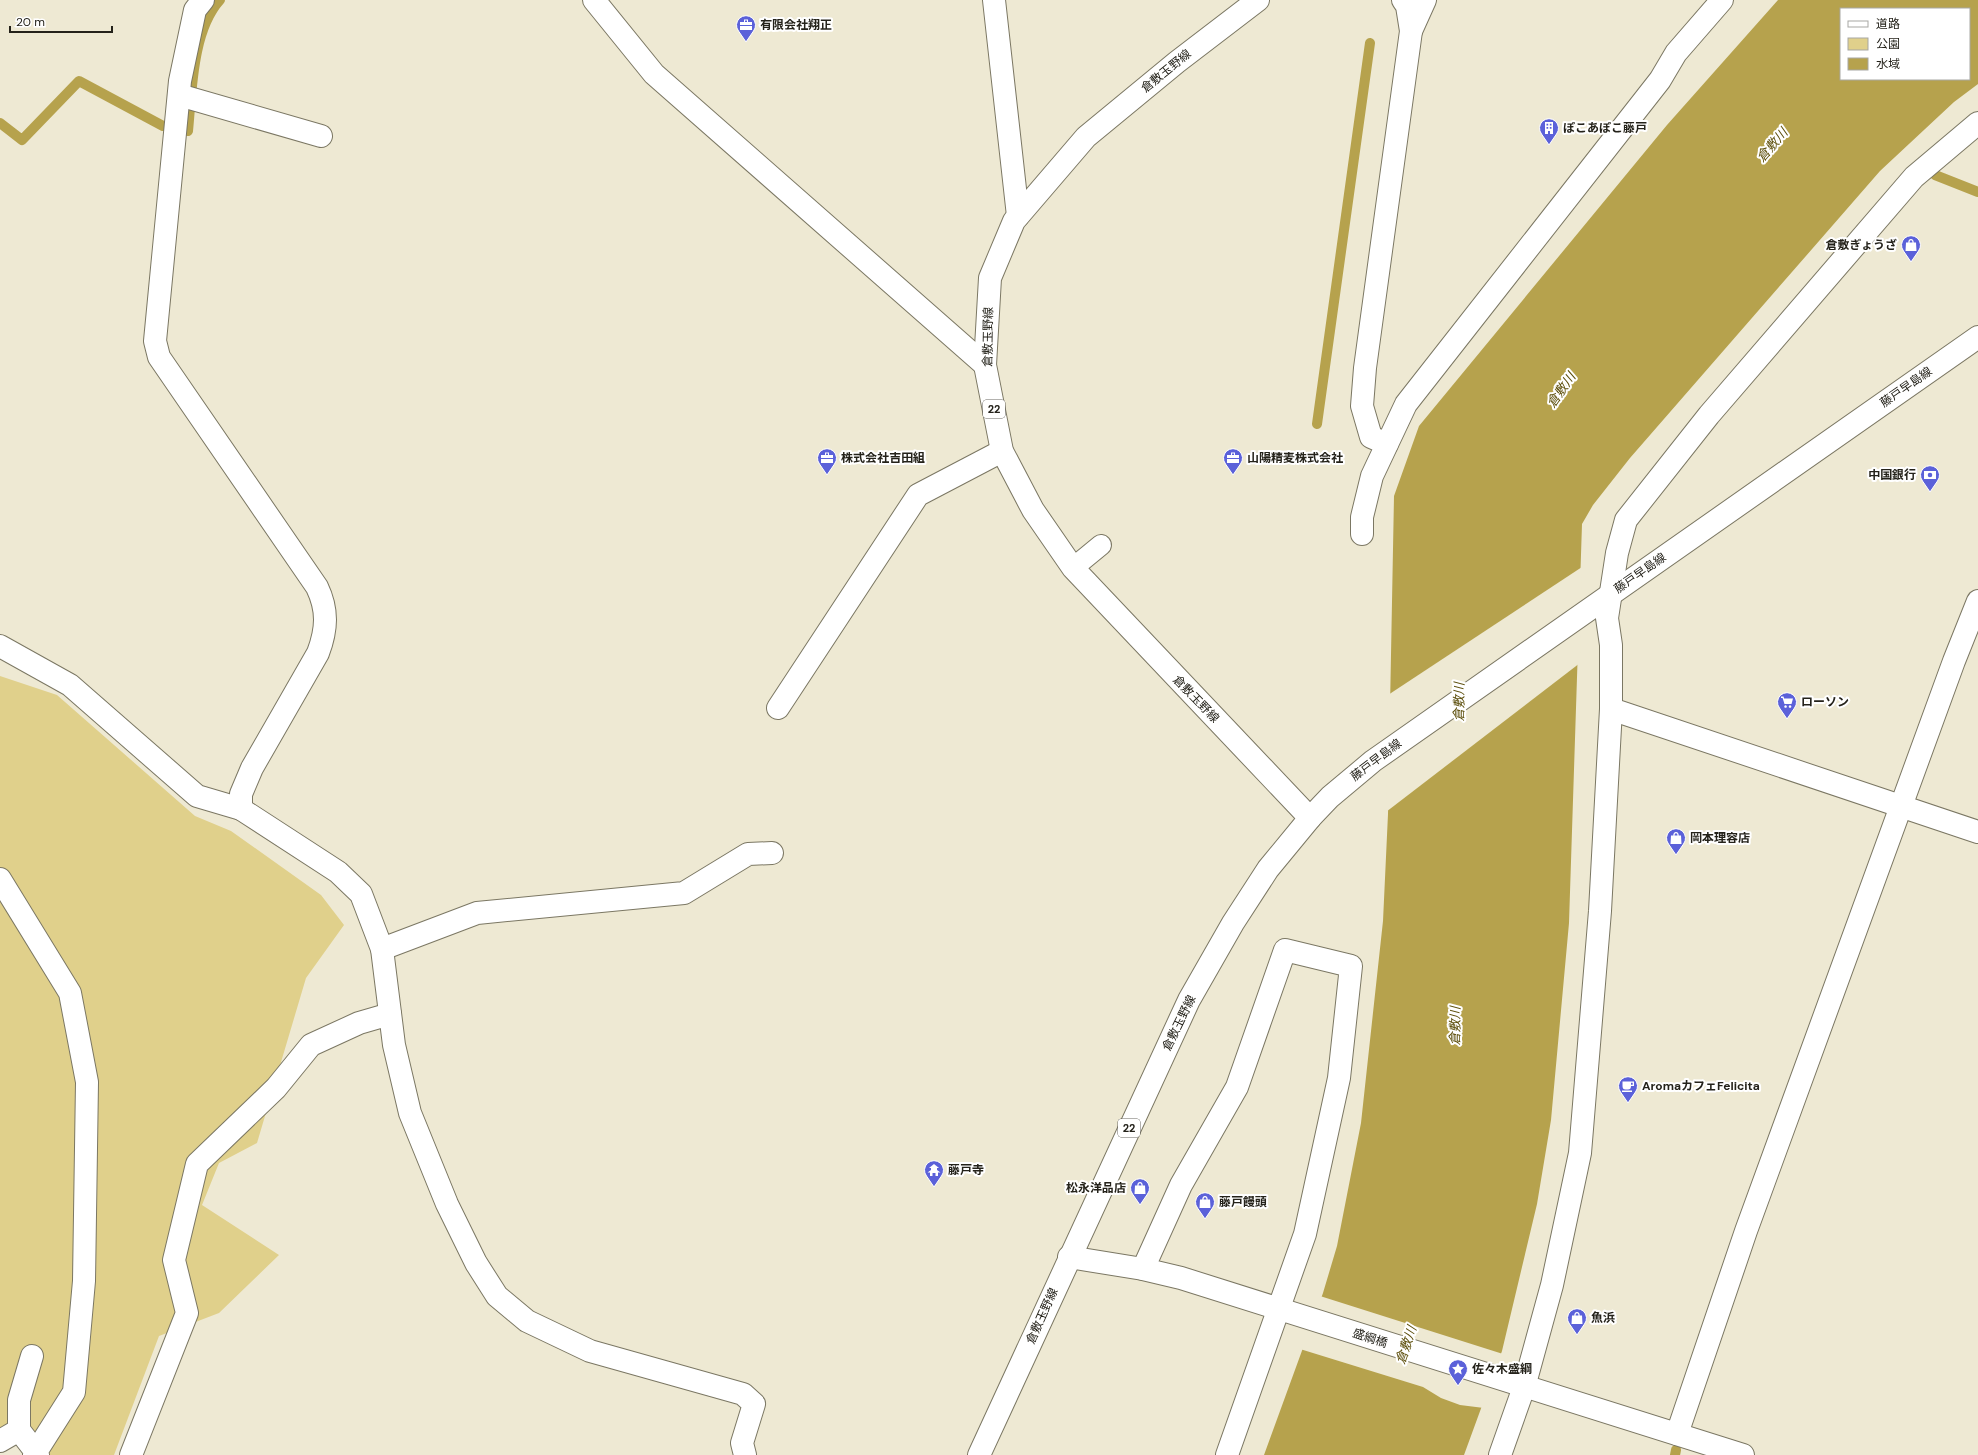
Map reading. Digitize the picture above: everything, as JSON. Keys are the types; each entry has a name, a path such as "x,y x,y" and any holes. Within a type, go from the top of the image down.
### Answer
{"street":[{"path":"204,0 195,10 180,80 188,97 155,328 155,341 159,357 312,581 324,601 324,638 318,653 252,768 241,794 241,808"},
{"path":"594,0 654,74 985,365"},
{"path":"994,0 1018,216"},
{"name":"倉敷玉野線","path":"979,1455 1069,1257 1189,1000 1232,923 1268,869 1310,818 1073,568 1033,510 1002,451 985,365 990,278 1014,221 1086,136 1177,62 1258,0"},
{"path":"1403,0 1407,6 1411,31"},
{"path":"1387,444 1371,437 1362,406 1372,316 1411,31 1425,0"},
{"path":"1362,534 1362,516 1372,476 1406,404 1655,86 1676,53 1722,0"},
{"path":"188,97 321,136"},
{"path":"1500,1455 1519,1385 1552,1284 1580,1153 1600,911 1611,709 1611,645 1604,598 1626,520 1648,490 1709,415 1914,177 1978,123"},
{"name":"藤戸早島線","path":"1310,818 1330,797 1373,761 1978,337"},
{"path":"778,708 918,495 1002,451"},
{"path":"1677,1434 1746,1231 1903,807 1954,661 1978,602"},
{"path":"0,646 70,685 197,796 241,808 338,872 361,894 382,950 394,1045 410,1113 447,1204 476,1263 497,1296 527,1321 590,1351 743,1394 754,1404 742,1442 745,1455"},
{"path":"1611,709 1978,832"},
{"path":"382,950 477,913 684,893 748,854 772,853"},
{"path":"0,879 70,993 87,1082 84,1281 74,1392 36,1454 19,1430 19,1400 32,1356"},
{"path":"1143,1269 1181,1186 1237,1087 1285,950 1351,966 1338,1078 1312,1204 1287,1311 1227,1455"},
{"path":"131,1455 187,1313 174,1260 197,1164 276,1088 311,1044 359,1023 390,1014"},
{"name":"盛綱橋","path":"1069,1257 1143,1269 1181,1278 1743,1455"},
{"path":"0,1441 19,1430"}],"lane":[{"path":"1073,568 1101,545"}],"green space":[{"path":"0,676 57,695 195,816 231,831 321,895 344,925 306,978 257,1143 219,1163 202,1205 279,1255 219,1313 159,1336 114,1455 44,1455 0,1427"}],"water":[{"name":"倉敷川","path":"1778,0 1978,0 1978,84 1954,102 1880,171 1630,458 1593,505 1582,524 1569,923 1551,1120 1537,1204 1502,1351 1464,1455 1264,1455 1323,1293 1337,1246 1361,1123 1383,921 1388,814 1394,496 1419,426 1667,125"}],"pier":[{"path":"1582,567 1580,663 1386,812 1388,695"},
{"path":"1320,1296 1503,1354 1484,1408 1460,1405 1441,1398 1423,1387 1300,1349"}],"waterway":[{"path":"185,130 188,131 192,80 199,45 204,28 211,13 220,0"},
{"path":"1317,424 1370,43"},
{"path":"0,123 22,140 79,81 163,126"},
{"path":"1935,175 1978,192"},
{"path":"1675,1455 1676,1450"}],"place":[{"name":"有限会社翔正","path":"746,42"},
{"name":"ぽこあぽこ藤戸","path":"1549,145"},
{"name":"倉敷ぎょうざ","path":"1911,262"},
{"name":"株式会社吉田組","path":"827,475"},
{"name":"山陽精麦株式会社","path":"1233,475"},
{"name":"中国銀行","path":"1930,492"},
{"name":"ローソン","path":"1787,719"},
{"name":"岡本理容店","path":"1676,855"},
{"name":"AromaカフェFelicita","path":"1628,1103"},
{"name":"藤戸寺","path":"934,1187"},
{"name":"松永洋品店","path":"1140,1205"},
{"name":"藤戸饅頭","path":"1205,1219"},
{"name":"魚浜","path":"1577,1335"},
{"name":"佐々木盛綱","path":"1458,1386"}]}
